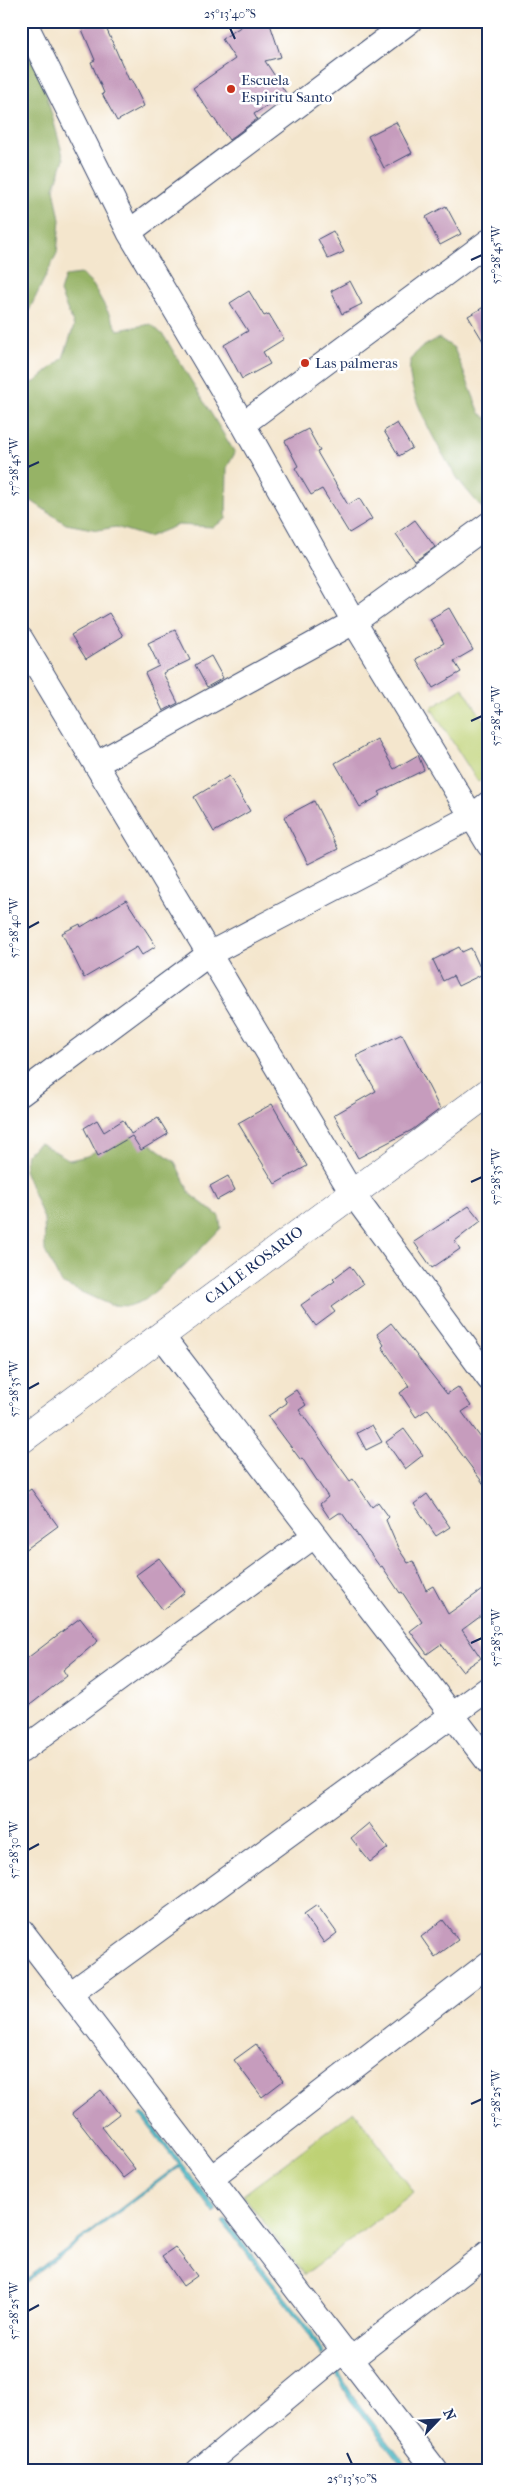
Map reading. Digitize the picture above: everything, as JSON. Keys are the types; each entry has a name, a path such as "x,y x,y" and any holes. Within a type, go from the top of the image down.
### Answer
{"main road":[{"name":"CALLE ROSARIO","path":"21,1440 489,1092"}],"street":[{"path":"24,21 129,232 243,424 354,622 480,810 489,845"},
{"path":"129,232 410,21"},
{"path":"243,424 489,241"},
{"path":"96,764 354,622 489,524"},
{"path":"21,639 352,1193 489,1379"},
{"path":"21,1094 209,954 480,810"},
{"path":"161,1335 489,1763"},
{"path":"21,1751 314,1536"},
{"path":"70,1994 489,1688"},
{"path":"21,1930 436,2471"},
{"path":"211,2178 489,1963"},
{"path":"198,2471 347,2355 489,2252"}],"green space":[{"path":"21,38 42,79 64,159 54,188 60,220 57,253 21,327"},
{"path":"81,274 93,285 118,330 151,324 164,336 235,453 227,467 226,519 213,527 178,525 148,537 116,527 98,530 66,524 21,494 21,385 35,382 63,358 74,326 60,292 65,276"},
{"path":"439,338 454,348 480,413 489,420 489,510 483,509 454,473 435,441 417,402 409,369 412,358 414,354"},
{"path":"463,688 489,729 489,774 478,782 431,708"},
{"path":"132,1136 144,1139 175,1162 191,1195 219,1216 221,1228 186,1264 145,1300 129,1306 110,1305 61,1283 45,1251 44,1219 24,1170 27,1153 40,1143 70,1160 87,1156 116,1139"},
{"path":"354,2111 414,2192 304,2275 243,2195"}],"water":[{"path":"143,2113 217,2210 213,2213 179,2167 21,2286 21,2283 178,2165 140,2115"},
{"path":"225,2220 311,2330 324,2354 321,2356 309,2334 222,2222"},
{"path":"338,2370 354,2398 411,2471 405,2471 350,2400 335,2372"}],"building":[{"path":"95,21 103,21 129,80 131,79 144,106 117,121 102,94 104,93 91,62 95,60 81,27"},
{"path":"240,21 269,21 281,57 265,61 286,93 254,114 257,119 229,140 193,88 235,59 222,39 242,26"},
{"path":"396,122 412,153 384,168 368,136"},
{"path":"446,206 461,234 440,245 426,217"},
{"path":"333,231 344,252 328,259 318,239"},
{"path":"350,281 362,304 342,314 331,291"},
{"path":"249,291 264,316 269,314 284,339 263,352 270,364 242,379 224,345 248,331 230,303"},
{"path":"489,304 489,351 468,316"},
{"path":"397,423 412,448 399,456 384,431"},
{"path":"308,429 320,451 317,452 348,505 359,498 372,519 349,533 322,489 311,495 295,468 298,466 285,441"},
{"path":"415,520 435,547 415,561 396,534"},
{"path":"449,608 473,650 454,661 461,672 433,688 416,659 444,643 430,619"},
{"path":"109,613 123,636 86,659 71,635"},
{"path":"175,630 190,660 163,673 178,703 163,711 145,673 159,666 148,643"},
{"path":"211,656 223,678 207,687 195,665"},
{"path":"377,739 394,769 418,755 424,770 379,792 381,795 360,807 335,763"},
{"path":"229,776 250,811 214,832 194,797"},
{"path":"314,801 338,849 308,864 284,817"},
{"path":"126,900 156,946 142,955 137,947 84,978 62,933 80,924 81,927"},
{"path":"459,947 462,952 471,948 483,974 458,986 453,976 443,981 433,960"},
{"path":"402,1034 440,1109 412,1130 358,1158 334,1115 376,1091 356,1056"},
{"path":"272,1104 307,1166 275,1184 238,1123"},
{"path":"158,1118 168,1134 141,1150 132,1136 98,1156 84,1128 97,1120 104,1132 123,1120 131,1134"},
{"path":"228,1176 235,1190 217,1200 210,1186"},
{"path":"469,1206 481,1221 455,1241 460,1249 432,1268 414,1242"},
{"path":"350,1266 363,1284 331,1307 335,1312 316,1326 301,1305 335,1281 333,1279"},
{"path":"391,1323 447,1394 458,1387 471,1406 462,1412 489,1449 489,1491 428,1409 416,1417 400,1393 409,1386 382,1347 384,1345 377,1334"},
{"path":"296,1390 306,1405 299,1410 350,1481 353,1479 372,1507 378,1502 389,1517 386,1520 398,1548 408,1563 413,1561 426,1590 433,1586 448,1614 489,1585 489,1610 462,1630 481,1658 462,1671 441,1644 427,1654 410,1631 422,1622 402,1592 400,1593 382,1566 380,1567 342,1513 330,1519 320,1504 328,1497 302,1458 300,1459 268,1416 287,1403 284,1398"},
{"path":"372,1425 382,1442 366,1450 357,1433"},
{"path":"404,1429 423,1455 405,1469 386,1442"},
{"path":"31,1489 58,1526 21,1553 21,1496"},
{"path":"427,1494 450,1527 436,1536 414,1504"},
{"path":"159,1558 185,1592 163,1610 136,1575"},
{"path":"80,1618 98,1641 63,1670 67,1676 21,1712 21,1663"},
{"path":"369,1823 388,1848 370,1862 351,1838"},
{"path":"317,1905 337,1933 324,1943 304,1914"},
{"path":"443,1920 458,1940 435,1957 421,1937"},
{"path":"256,2044 283,2081 262,2097 234,2060"},
{"path":"101,2090 119,2114 102,2127 135,2169 123,2178 72,2113"},
{"path":"175,2247 197,2276 183,2286 162,2256"}],"place":[{"name":"Escuela Espiritu Santo","path":"231,89"},
{"name":"Las palmeras","path":"305,363"}]}
